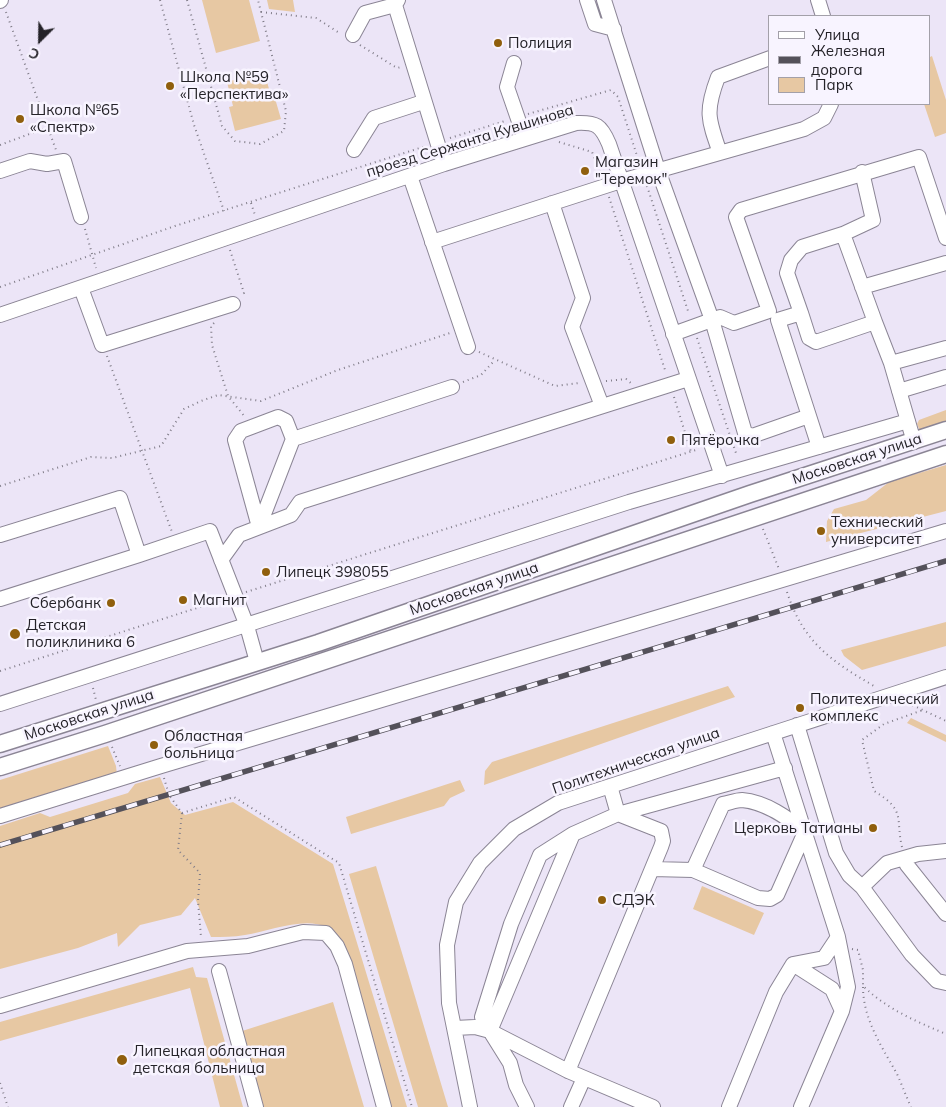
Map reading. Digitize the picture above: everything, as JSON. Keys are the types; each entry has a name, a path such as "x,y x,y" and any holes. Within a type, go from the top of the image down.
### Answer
{"main road":[{"name":"Московская улица","path":"0,744 327,640 750,494 946,430"},
{"name":"Московская улица","path":"0,767 105,734 946,454"}],"street":[{"path":"587,0 595,24 614,29"},
{"path":"604,0 658,170 712,320 744,434 752,436 809,416"},
{"path":"818,0 823,15"},
{"path":"353,35 365,14 396,2 424,102 444,164"},
{"path":"720,153 711,127 709,101 718,77 768,59"},
{"path":"514,63 507,87 525,139"},
{"path":"354,150 374,118 424,102"},
{"path":"432,242 643,174 804,129 824,118 830,105"},
{"name":"проезд Сержанта Кувшинова","path":"0,315 444,164 576,123 592,122 604,131 722,476"},
{"path":"673,334 720,317 734,323 769,311 736,217 741,210 862,172 920,157 946,238"},
{"path":"0,171 30,161 47,164 64,161 81,218"},
{"path":"862,172 873,220 843,234 802,247 791,260 787,273 810,338 816,342 875,322"},
{"path":"410,176 468,347"},
{"path":"552,203 583,298 572,327 602,406"},
{"path":"843,234 891,363 914,442"},
{"path":"862,287 946,263"},
{"path":"81,288 102,345 233,304"},
{"path":"801,312 778,320 819,448"},
{"path":"891,363 946,348"},
{"path":"899,391 946,377"},
{"path":"221,560 239,535 291,516 300,502 688,379"},
{"path":"294,439 452,387"},
{"path":"278,417 286,420 294,439 259,527 235,440 241,431 278,417"},
{"path":"0,704 629,502 908,421"},
{"path":"0,535 120,498 139,556"},
{"path":"0,598 139,556 210,531 247,626 257,662"},
{"path":"0,816 782,578 946,531"},
{"name":"Политехническая улица","path":"470,1107 450,1003 447,945 456,902 480,863 514,829 558,802 946,677"},
{"path":"797,725 836,853 849,875 862,886 912,955 936,981 946,982"},
{"path":"773,733 839,942 848,987 842,1011 801,1107"},
{"path":"527,1107 516,1085 510,1063 482,1017 510,924 540,855 573,834 618,814 785,768"},
{"path":"610,786 618,814"},
{"path":"693,870 723,804 717,788"},
{"path":"723,804 742,800 761,806 784,815 805,832"},
{"path":"568,1071 663,841 661,831 618,814"},
{"path":"652,869 693,870 758,898 770,899 777,895 805,832"},
{"path":"490,1031 573,834"},
{"path":"862,886 887,863 946,851"},
{"path":"906,858 908,865 946,914"},
{"path":"0,1006 187,951 248,946 302,932 326,933 337,946 345,964 384,1107"},
{"path":"729,1107 776,992 793,964 824,958 839,942"},
{"path":"793,964 832,989 842,1011"},
{"path":"219,971 256,1107"},
{"path":"455,1028 475,1027 490,1031 568,1071 653,1107"},
{"path":"571,1107 584,1078"},
{"path":"465,1081 476,1107"}],"path":[{"path":"1,0 60,161"},
{"path":"160,0 194,125 224,211"},
{"path":"187,0 222,126 235,141 260,144 284,131 286,111 258,0"},
{"path":"261,12 296,15"},
{"path":"0,287 224,211 437,142 611,90 618,97 742,470"},
{"path":"0,145 48,127"},
{"path":"554,140 592,152 605,186 691,452"},
{"path":"81,218 100,281"},
{"path":"228,244 244,293 233,304"},
{"path":"217,320 211,326 212,345 228,396 252,427"},
{"path":"0,486 91,457 112,458 161,446 184,409 218,395 261,401 338,370 462,330"},
{"path":"106,344 106,354 176,543"},
{"path":"468,347 555,386 626,379 644,393"},
{"path":"452,387 482,375 495,360"},
{"path":"0,671 711,446"},
{"path":"758,516 792,608 807,635 817,646 848,671 889,694 946,721"},
{"path":"900,838 900,822 897,812 884,797 874,791 862,740 884,724 923,710"},
{"path":"161,766 169,795 182,813 178,850 200,873 198,901 200,933 206,950"},
{"path":"182,813 234,797 339,863 412,1107"},
{"path":"839,942 858,950 863,970 863,998 874,1033 898,1077 911,1107"},
{"path":"863,986 877,999 899,1012 946,1034"},
{"path":"0,1083 8,1107"}],"green space":[{"path":"202,0 249,0 260,41 216,53"},
{"path":"267,0 293,0 295,12 269,9"},
{"path":"931,56 946,100 946,133 935,137 924,105 931,105"},
{"path":"264,71 271,96 274,95 281,119 235,131 229,107 233,106 227,82"},
{"path":"946,410 946,423 920,431 917,424 919,420"},
{"path":"946,465 946,511 826,542 827,521 834,509 866,500 889,482"},
{"path":"946,622 946,646 862,670 844,656 841,650"},
{"path":"728,686 735,697 484,785 485,771 492,762"},
{"path":"911,718 946,735 946,742 907,723"},
{"path":"108,746 116,766 117,775 0,810 0,780"},
{"path":"160,777 171,803 185,815 233,802 333,864 407,1107 389,1107 342,941 333,931 323,925 311,923 298,924 241,936 211,937 195,898 181,915 140,925 118,947 117,933 78,948 0,969 0,826 40,813 50,817 128,793 135,784"},
{"path":"460,780 465,791 450,798 444,806 351,834 346,817"},
{"path":"376,866 448,1107 418,1107 349,874"},
{"path":"702,886 764,913 754,935 693,909"},
{"path":"193,967 196,977 207,978 243,1107 220,1107 190,988 0,1041 0,1022"},
{"path":"333,1002 364,1107 260,1107 239,1032"}],"railway":[{"path":"0,845 946,561"}],"place":[{"name":"Полиция","path":"498,43"},
{"name":"Школа №59 «Перспектива»","path":"170,86"},
{"name":"Школа №65 «Спектр»","path":"20,119"},
{"name":"Магазин \"Теремок\"","path":"585,171"},
{"name":"Пятёрочка","path":"671,440"},
{"name":"Технический университет","path":"821,531"},
{"name":"Липецк 398055","path":"266,572"},
{"name":"Магнит","path":"183,600"},
{"name":"Сбербанк","path":"111,603"},
{"name":"Детская поликлиника 6","path":"15,634"},
{"name":"Политехнический комплекс","path":"800,708"},
{"name":"Областная больница","path":"154,745"},
{"name":"Церковь Татианы","path":"873,828"},
{"name":"СДЭК","path":"602,900"},
{"name":"Липецкая областная детская больница","path":"122,1060"}]}
